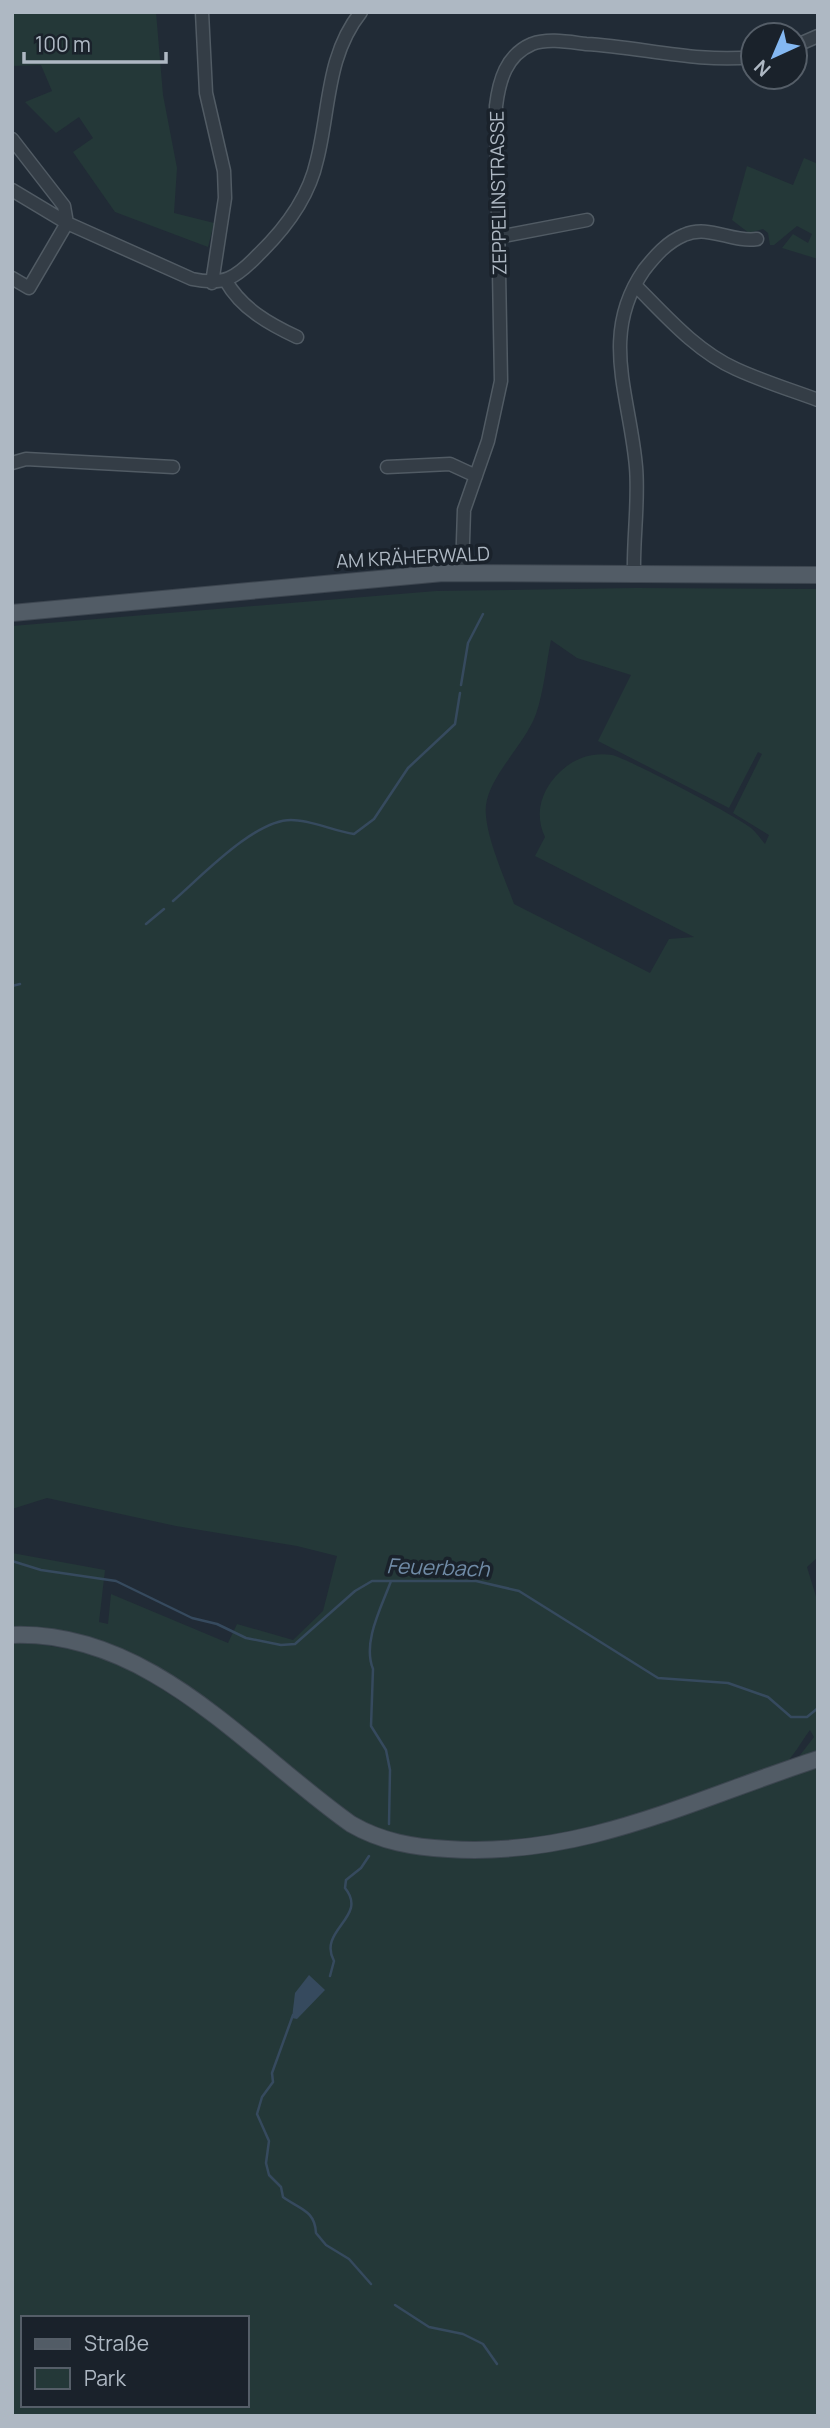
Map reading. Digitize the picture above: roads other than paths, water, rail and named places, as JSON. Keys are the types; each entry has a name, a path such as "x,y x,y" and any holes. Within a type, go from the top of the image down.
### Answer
{"main road":[{"name":"AM KRÄHERWALD","path":"12,613 462,572 818,575"},
{"path":"12,1635 77,1642 99,1648 141,1667 190,1698 351,1824 376,1837 401,1844 491,1851 540,1846 639,1824 818,1759"}],"street":[{"path":"202,12 206,93 224,171 225,198 212,283"},
{"path":"12,190 67,223 171,271 212,283 226,281 245,268 275,238 307,191 317,161 331,74 341,44 361,12"},
{"name":"ZEPPELINSTRASSE","path":"462,572 464,510 497,410 501,381 498,89 506,68 522,50 549,41 623,46 717,59 739,58"},
{"path":"12,139 64,206 67,223 29,288 12,278"},
{"path":"498,237 587,220"},
{"path":"634,574 636,470 618,342 622,316 635,285 655,256 684,235 704,231 746,241 757,239"},
{"path":"226,281 234,295 267,323 297,337"},
{"path":"635,285 693,341 713,356 734,369 818,400"},
{"path":"12,463 26,459 173,467"},
{"path":"387,467 450,464 476,476"}],"water":[{"path":"309,1975 325,1990 297,2019 292,2018 295,1993"}],"waterway":[{"path":"461,685 468,643 483,614"},
{"path":"173,901 245,839 276,822 299,820 354,834 374,819 408,768 455,724 460,693"},
{"path":"146,924 164,909"},
{"path":"12,986 20,984"},
{"name":"Feuerbach","path":"12,1561 41,1570 116,1581 192,1618 217,1624 246,1638 281,1645 295,1644 355,1591 372,1581 476,1581 519,1591 658,1678 728,1683 768,1697 791,1717 807,1717 818,1708"},
{"path":"389,1824 390,1770 386,1750 371,1726 373,1669 370,1647 374,1624 391,1581"},
{"path":"330,1976 334,1961 332,1941 351,1907 351,1898 345,1888 346,1880 361,1868 369,1856"},
{"path":"293,2015 272,2073 273,2082 262,2097 257,2114 269,2141 266,2163 269,2175 281,2187 283,2197 313,2219 316,2233 326,2245 349,2259 371,2284"},
{"path":"395,2305 429,2327 463,2334 483,2344 497,2364"}]}
